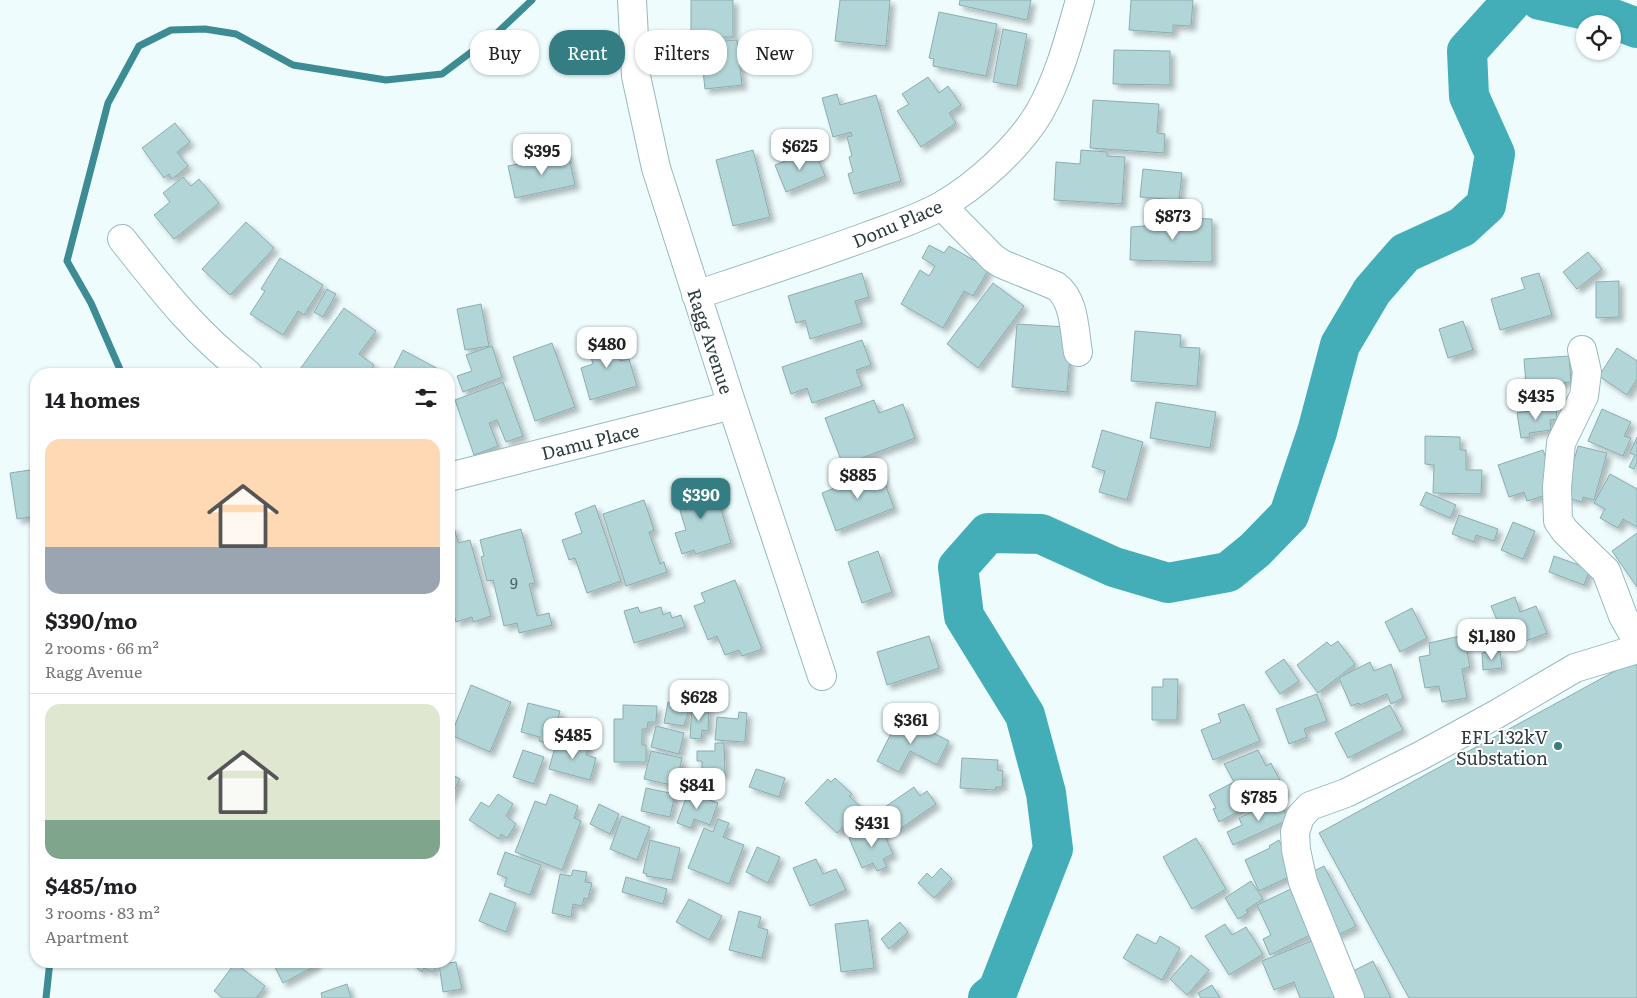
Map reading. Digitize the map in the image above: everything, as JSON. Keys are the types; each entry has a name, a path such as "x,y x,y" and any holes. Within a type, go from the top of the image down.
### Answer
{"street":[{"name":"Ragg Avenue","path":"632,0 638,85 656,168 732,406 822,676"},
{"name":"Donu Place","path":"696,295 824,253 913,219 942,206 983,176 1038,115 1057,78 1080,0"},
{"path":"942,206 998,262 1056,286 1063,291 1068,300 1078,352"},
{"path":"122,240 196,330 240,368"},
{"path":"1582,350 1587,372 1584,396 1561,443 1558,521 1565,531 1606,571 1623,616 1637,641"},
{"name":"Damu Place","path":"455,475 732,406"},
{"path":"1350,998 1303,882 1296,850 1295,832 1300,817 1310,806 1346,793 1422,755 1575,668 1637,649"}],"building":[{"path":"691,0 733,0 733,37 727,37 727,30 691,30"},
{"path":"840,0 890,0 886,46 835,41"},
{"path":"960,0 1031,0 1027,20 959,5"},
{"path":"1131,0 1193,0 1191,26 1173,25 1173,33 1129,30"},
{"path":"939,12 997,24 986,76 933,66 934,59 929,58"},
{"path":"1003,29 1027,34 1017,86 993,82"},
{"path":"737,40 737,75 741,75 742,85 705,89 703,75 727,75 727,41"},
{"path":"1114,50 1170,51 1170,85 1113,84"},
{"path":"928,77 939,93 948,86 961,105 949,113 956,123 921,147 897,111 909,104 902,94"},
{"path":"837,94 840,105 876,95 901,181 854,194 848,174 853,172 849,157 852,156 847,137 852,136 851,132 833,137 822,98"},
{"path":"1093,100 1159,104 1157,133 1165,134 1164,153 1090,148"},
{"path":"175,123 190,142 177,152 188,166 172,179 169,174 164,178 142,148"},
{"path":"753,150 770,217 733,226 716,160"},
{"path":"814,150 825,176 786,192 775,165"},
{"path":"1081,150 1107,152 1107,156 1125,157 1122,204 1054,200 1056,162 1080,164"},
{"path":"568,153 575,185 515,198 508,166"},
{"path":"1143,169 1182,173 1179,200 1140,197"},
{"path":"183,177 191,186 199,179 219,203 174,239 154,215 170,202 163,193"},
{"path":"1155,217 1212,219 1212,262 1130,260 1131,227 1155,225"},
{"path":"246,222 274,248 230,295 202,269"},
{"path":"929,245 944,253 949,246 989,269 973,296 964,291 943,328 901,304 920,270 929,276 935,266 922,258"},
{"path":"1588,252 1602,269 1577,289 1563,272"},
{"path":"280,258 323,285 304,315 298,311 283,335 250,314 265,291 261,289"},
{"path":"862,273 869,297 855,301 862,323 810,339 805,320 796,323 788,296"},
{"path":"1539,273 1552,315 1500,330 1491,299 1525,289 1521,278"},
{"path":"1619,281 1619,317 1596,318 1596,282"},
{"path":"993,283 1024,306 978,368 947,344"},
{"path":"327,289 336,294 323,317 314,312"},
{"path":"481,304 489,346 465,350 457,309"},
{"path":"344,308 376,331 359,354 374,365 372,368 301,368"},
{"path":"1463,321 1473,350 1448,358 1439,329"},
{"path":"1017,324 1066,327 1071,344 1067,392 1012,387"},
{"path":"1135,331 1181,335 1180,347 1200,348 1197,386 1131,381"},
{"path":"612,333 620,361 629,359 637,386 590,400 581,368 593,364 586,340"},
{"path":"862,340 871,365 856,370 862,386 812,403 807,388 791,394 782,367"},
{"path":"552,343 575,407 535,421 513,357"},
{"path":"492,346 502,377 463,392 457,376 472,371 466,355"},
{"path":"1617,348 1637,361 1637,379 1627,395 1599,376"},
{"path":"403,350 436,368 394,368"},
{"path":"1569,356 1571,382 1526,385 1524,359"},
{"path":"503,382 523,436 506,442 497,420 489,423 498,446 474,455 455,400"},
{"path":"874,400 879,413 903,404 915,438 843,465 825,418"},
{"path":"1156,402 1216,412 1210,448 1150,438"},
{"path":"1556,407 1557,419 1550,420 1551,430 1529,433 1530,437 1521,438 1517,413"},
{"path":"1602,409 1631,422 1624,436 1631,438 1623,456 1588,441"},
{"path":"1102,430 1143,442 1127,500 1099,492 1105,471 1092,467"},
{"path":"1425,436 1460,437 1460,450 1466,450 1466,470 1482,470 1481,494 1433,493 1434,465 1425,464"},
{"path":"1637,437 1637,462 1634,469 1629,467 1635,455 1630,453"},
{"path":"1578,446 1607,453 1594,500 1583,497 1582,502 1564,497"},
{"path":"1543,450 1556,486 1549,494 1527,501 1524,492 1509,497 1498,465"},
{"path":"30,470 30,517 17,519 10,473"},
{"path":"880,470 894,508 836,531 822,493"},
{"path":"1610,474 1637,489 1637,527 1623,519 1618,528 1600,518 1605,509 1594,503"},
{"path":"713,482 731,543 696,554 694,550 682,554 675,533 686,530 675,494"},
{"path":"1426,492 1456,505 1450,518 1420,505"},
{"path":"644,500 654,530 649,532 660,564 664,562 667,572 626,586 603,514"},
{"path":"595,505 621,581 587,593 575,558 569,560 562,540 582,533 575,513"},
{"path":"1459,515 1498,529 1494,541 1476,535 1474,542 1452,534"},
{"path":"1513,522 1535,531 1523,559 1501,550"},
{"path":"521,529 535,583 529,584 537,616 549,613 552,625 519,633 517,623 504,626 493,580 487,581 481,557 484,556 480,540"},
{"path":"455,531 458,543 470,540 491,616 473,622 472,617 456,622"},
{"path":"1637,533 1637,587 1612,551"},
{"path":"878,551 892,592 862,603 848,562"},
{"path":"1554,556 1590,569 1584,585 1549,572"},
{"path":"735,580 762,649 742,656 739,650 725,655 717,636 708,640 694,606 705,602 701,593"},
{"path":"1515,597 1520,612 1536,606 1547,633 1526,641 1520,625 1502,632 1491,606"},
{"path":"638,607 640,613 661,607 663,615 670,612 672,618 681,615 685,627 634,643 624,611"},
{"path":"1412,608 1427,638 1400,652 1385,622"},
{"path":"929,636 939,668 887,685 877,652"},
{"path":"1460,636 1462,647 1466,646 1470,667 1462,669 1467,698 1442,702 1439,686 1425,688 1419,657 1430,655 1429,643"},
{"path":"1338,641 1355,664 1318,693 1297,665 1327,642 1331,646"},
{"path":"1500,651 1502,668 1483,670 1482,653"},
{"path":"1284,659 1299,681 1280,694 1265,672"},
{"name":"EFL 132kV Substation","path":"1637,659 1637,998 1409,998 1319,833"},
{"path":"1370,662 1374,671 1391,664 1403,698 1391,704 1387,694 1360,705 1359,703 1351,706 1339,678"},
{"path":"1163,679 1178,679 1177,720 1152,720 1152,687 1163,687"},
{"path":"471,685 511,702 490,752 455,737 455,725"},
{"path":"1317,694 1327,721 1304,729 1307,737 1289,744 1276,709"},
{"path":"668,702 690,706 684,726 664,723"},
{"path":"528,703 560,711 551,744 539,741 540,737 521,732"},
{"path":"1244,704 1260,741 1213,760 1201,730 1221,722 1218,714"},
{"path":"623,705 657,706 656,722 648,722 647,729 642,729 642,745 646,745 646,762 614,762 614,719 623,719"},
{"path":"1390,705 1403,730 1348,758 1335,733"},
{"path":"692,707 709,708 708,731 702,730 701,739 690,738"},
{"path":"739,712 747,713 745,742 715,740 717,717 738,719"},
{"path":"900,716 949,741 937,765 910,751 899,772 877,761"},
{"path":"656,726 684,733 679,754 651,747"},
{"path":"565,739 589,745 586,755 596,758 590,780 549,769 555,747 562,749"},
{"path":"715,743 724,743 725,774 702,774 702,761 697,761 697,751 715,751"},
{"path":"523,750 544,757 534,784 513,777"},
{"path":"1258,750 1266,766 1271,763 1286,792 1253,810 1250,805 1219,822 1213,809 1216,808 1209,795 1234,782 1224,764"},
{"path":"651,751 682,758 676,786 644,779"},
{"path":"962,758 998,760 997,770 1003,771 1002,787 996,787 995,790 960,788"},
{"path":"756,769 785,778 779,797 749,787"},
{"path":"455,776 460,779 455,789"},
{"path":"835,778 852,794 849,796 861,807 837,833 805,803 828,779 831,782"},
{"path":"914,787 920,796 927,791 936,804 897,831 882,809"},
{"path":"646,788 675,794 670,817 641,811"},
{"path":"688,792 718,803 710,825 694,819 691,828 677,823"},
{"path":"498,794 513,804 506,816 516,824 507,838 501,834 499,839 469,820 481,802 489,807"},
{"path":"550,794 578,806 574,818 581,821 562,870 515,852 535,801 546,805"},
{"path":"1279,799 1288,820 1233,845 1227,832 1242,825 1239,818"},
{"path":"599,804 619,814 610,834 590,824"},
{"path":"622,816 650,827 637,860 610,849"},
{"path":"718,819 729,823 723,837 744,845 729,884 688,868 704,828 713,832"},
{"path":"880,825 893,854 883,859 887,867 877,871 873,863 862,868 849,838"},
{"path":"1196,838 1226,889 1192,909 1163,857"},
{"path":"650,840 680,848 672,880 646,876 647,874 643,873"},
{"path":"1279,840 1295,874 1259,891 1245,860 1270,848 1269,846"},
{"path":"757,847 780,857 768,883 746,872"},
{"path":"505,852 541,865 530,895 504,886 507,878 497,874"},
{"path":"816,859 823,874 836,869 846,890 810,906 793,868"},
{"path":"1324,866 1356,926 1336,936 1304,876"},
{"path":"941,868 952,879 934,898 918,883 927,873 932,878"},
{"path":"573,870 587,872 585,882 592,883 588,899 584,898 582,906 573,904 571,917 552,913 560,874 571,876"},
{"path":"626,877 667,889 663,904 622,892"},
{"path":"1251,881 1263,899 1246,910 1248,913 1238,919 1225,898"},
{"path":"1295,887 1316,932 1270,955 1263,939 1271,935 1257,905"},
{"path":"490,893 516,903 506,932 479,921"},
{"path":"689,899 722,916 709,940 676,922"},
{"path":"739,911 761,917 758,927 768,930 762,958 729,950"},
{"path":"868,920 874,968 841,972 835,924"},
{"path":"900,922 908,932 889,949 881,939"},
{"path":"1225,924 1232,935 1246,927 1263,954 1229,975 1205,936"},
{"path":"1137,934 1156,944 1160,936 1180,948 1162,980 1123,958"},
{"path":"1319,938 1344,998 1300,998 1294,982 1274,990 1262,961"},
{"path":"1191,955 1209,970 1187,995 1170,979"},
{"path":"1373,961 1391,998 1359,998 1347,974"},
{"path":"455,962 462,989 443,992 440,968 455,968"},
{"path":"231,968 242,968 265,986 256,998 223,998 214,991"},
{"path":"276,968 311,968 283,983"},
{"path":"424,968 435,968 433,972"},
{"path":"347,984 351,998 322,998 321,993"},
{"path":"1212,985 1220,998 1201,998 1198,993"}],"waterway":[{"path":"119,368 91,303 67,261 108,103 139,46 171,30 205,29 236,34 293,65 386,80 442,74 498,32 532,0"},
{"path":"988,998 998,990 1053,849 1046,793 1025,715 964,616 958,567 988,533 1041,534 1114,567 1168,583 1228,572 1255,550 1289,515 1317,432 1340,345 1372,291 1405,253 1462,227 1486,205 1495,154 1469,96 1467,51 1513,0"},
{"path":"1540,0 1595,12 1637,28"},
{"path":"46,998 49,968"}],"place":[{"name":"EFL 132kV Substation","path":"1558,746"}]}
